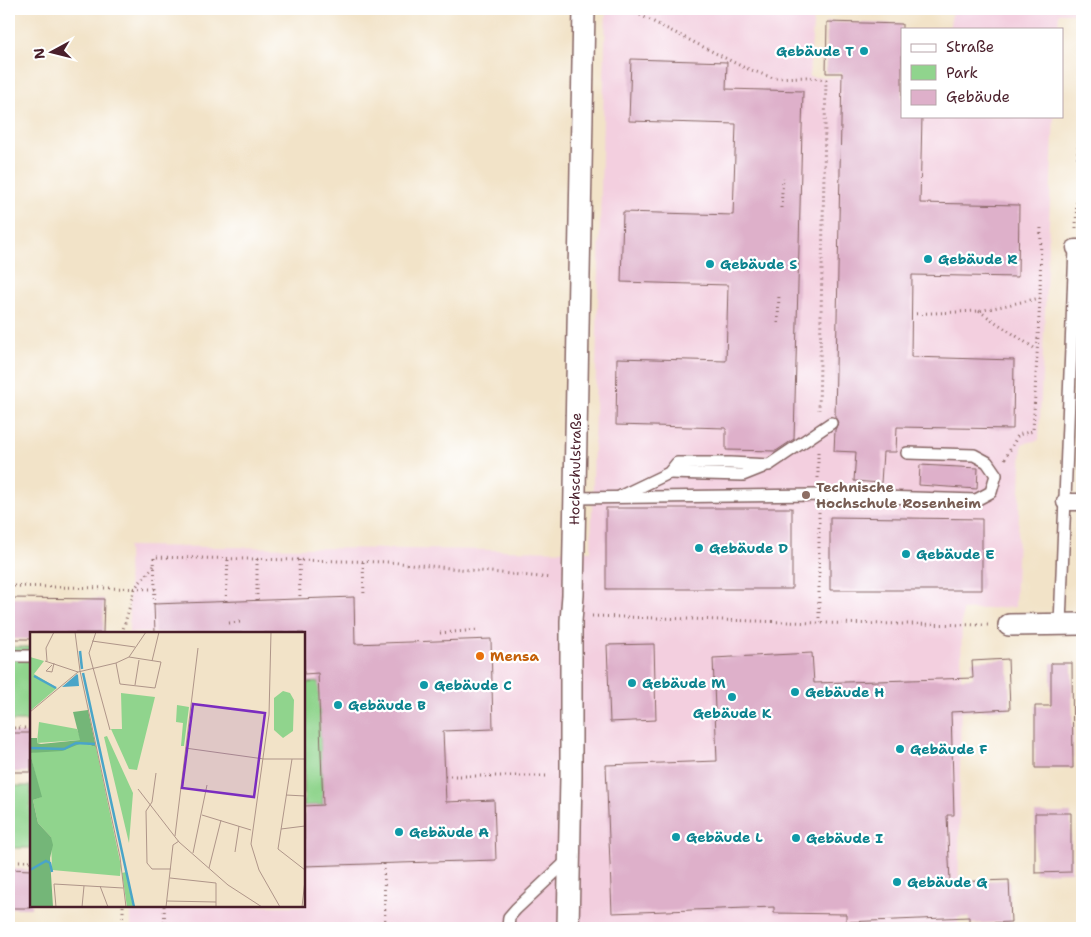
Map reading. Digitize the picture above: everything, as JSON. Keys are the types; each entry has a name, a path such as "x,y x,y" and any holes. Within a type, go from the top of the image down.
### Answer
{"street":[{"name":"Hochschulstraße","path":"568,928 584,9"},
{"path":"1065,502 1082,502"},
{"path":"1009,625 1082,624"}],"lane":[{"path":"1060,624 1079,248"},
{"path":"617,498 669,473 677,463 769,465 831,423"},
{"path":"575,498 819,495 976,500 991,492 996,475 987,462 974,455 907,453"},
{"path":"9,656 30,656"},
{"path":"508,928 509,917 516,908 570,859"}],"path":[{"path":"9,37 11,9"},
{"path":"633,9 634,12 743,67 774,78 806,77 826,80 819,412"},
{"path":"1079,248 1082,9"},
{"path":"782,178 782,208"},
{"path":"996,475 1018,435 1033,431 1040,298 1041,225"},
{"path":"778,294 778,323"},
{"path":"911,314 979,311 1040,298"},
{"path":"979,311 1037,350"},
{"path":"818,442 819,624"},
{"path":"154,604 156,589 154,557 389,562 573,580"},
{"path":"226,602 228,559"},
{"path":"256,600 258,559"},
{"path":"299,560 300,599"},
{"path":"363,562 364,597"},
{"path":"122,632 135,588 154,566"},
{"path":"9,586 156,589"},
{"path":"572,615 819,624 1009,625"},
{"path":"230,623 240,622"},
{"path":"440,633 479,630"},
{"path":"9,728 30,728"},
{"path":"445,776 571,776"},
{"path":"9,861 30,861"},
{"path":"384,864 385,928"},
{"path":"123,907 123,928"},
{"path":"164,907 165,928"}],"shaded area":[{"name":"Technische Hochschule Rosenheim","path":"606,9 814,12 809,77 901,78 901,118 1054,118 1039,440 1022,444 1015,607 962,610 958,928 131,928 131,907 305,907 305,632 129,632 128,546 591,551"},
{"path":"953,9 1082,9 1082,13 1059,13 1058,28 949,28"}],"green space":[{"path":"9,647 30,647 30,721 9,721"},
{"path":"319,682 323,805 305,806 305,683"},
{"path":"9,786 30,786 30,848 9,848"}],"building":[{"name":"Gebäude R","path":"827,22 902,24 901,118 922,118 920,203 1019,205 1018,277 912,275 911,357 1014,360 1013,429 897,427 896,452 883,452 881,483 854,481 856,452 834,451 835,430 838,423 835,417 842,73 826,73"},
{"name":"Gebäude S","path":"631,59 727,62 726,89 803,91 794,439 776,451 726,450 726,428 616,425 617,358 726,361 728,285 621,282 623,212 733,215 736,124 629,121"},
{"path":"920,465 978,468 977,489 919,485"},
{"name":"Gebäude D","path":"606,508 792,508 792,589 606,589"},
{"name":"Gebäude E","path":"830,517 982,519 982,590 830,590"},
{"path":"354,597 355,644 491,639 493,729 443,731 446,802 494,800 496,860 305,866 305,806 323,805 318,673 305,674 305,632 155,632 154,604"},
{"path":"9,598 104,599 103,632 30,632 30,639 9,639"},
{"name":"Gebäude M","path":"654,644 656,720 610,722 607,645"},
{"path":"812,653 814,683 973,678 972,661 1008,659 1010,709 951,712 954,815 947,815 950,882 1009,880 1011,922 969,924 969,917 846,922 846,914 774,913 774,907 612,913 606,765 717,761 713,658"},
{"path":"1051,663 1072,663 1073,768 1035,768 1035,706 1051,706"},
{"path":"9,733 30,733 30,772 9,772"},
{"path":"1035,813 1071,813 1071,872 1035,873"},
{"path":"9,869 30,870 31,908 9,908"}],"place":[{"name":"Gebäude T","path":"864,51"},
{"name":"Gebäude R","path":"928,259"},
{"name":"Gebäude S","path":"710,264"},
{"name":"Technische Hochschule Rosenheim","path":"806,495"},
{"name":"Gebäude D","path":"699,548"},
{"name":"Gebäude E","path":"906,554"},
{"name":"Mensa","path":"480,656"},
{"name":"Gebäude M","path":"632,683"},
{"name":"Gebäude C","path":"424,685"},
{"name":"Gebäude H","path":"795,692"},
{"name":"Gebäude K","path":"732,697"},
{"name":"Gebäude B","path":"338,705"},
{"name":"Gebäude F","path":"900,749"},
{"name":"Gebäude A","path":"399,832"},
{"name":"Gebäude L","path":"676,837"},
{"name":"Gebäude I","path":"796,838"},
{"name":"Gebäude G","path":"897,882"}]}
